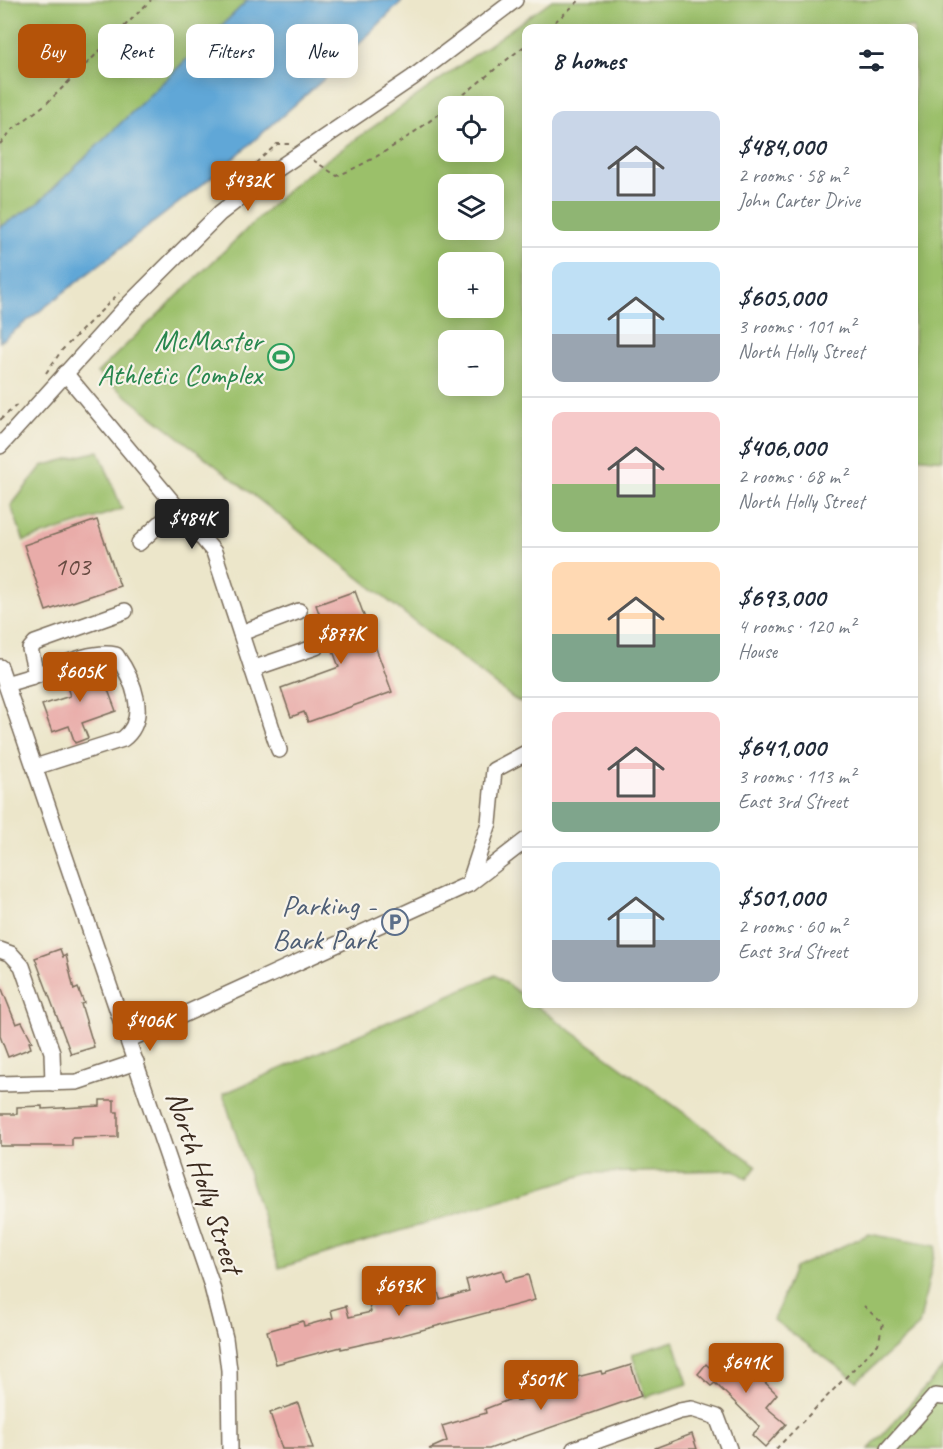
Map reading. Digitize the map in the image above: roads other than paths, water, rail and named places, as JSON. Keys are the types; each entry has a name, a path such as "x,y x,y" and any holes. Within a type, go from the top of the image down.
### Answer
{"street":[{"path":"0,446 65,373 186,245 220,213 305,151 412,78 515,0"},
{"path":"65,373 214,552 279,750"},
{"path":"139,543 178,507"},
{"path":"33,676 35,670 30,649 35,643 125,611"},
{"path":"240,633 299,611"},
{"path":"252,669 316,647"},
{"path":"6,684 92,655 116,655 132,684 138,707 135,726 123,739 35,767"},
{"name":"North Holly Street","path":"0,667 217,1305 229,1370 230,1449"},
{"path":"469,884 489,823 494,770 522,755"},
{"path":"128,1040 469,884 522,843"},
{"path":"0,950 11,954 22,966 52,1052 53,1083"},
{"path":"0,1084 77,1082 136,1062"},
{"path":"888,1449 935,1396 943,1397"},
{"path":"574,1449 692,1410 717,1418 729,1449"}],"water":[{"path":"248,0 403,0 358,45 358,24 286,24 286,78 325,78 217,173 0,342 0,227 37,204 167,78 174,78 174,72 186,60 186,78 274,78 274,24 223,24"}],"place":[{"name":"McMaster Athletic Complex","path":"281,357"},
{"name":"Parking - Bark Park","path":"395,922"}]}
